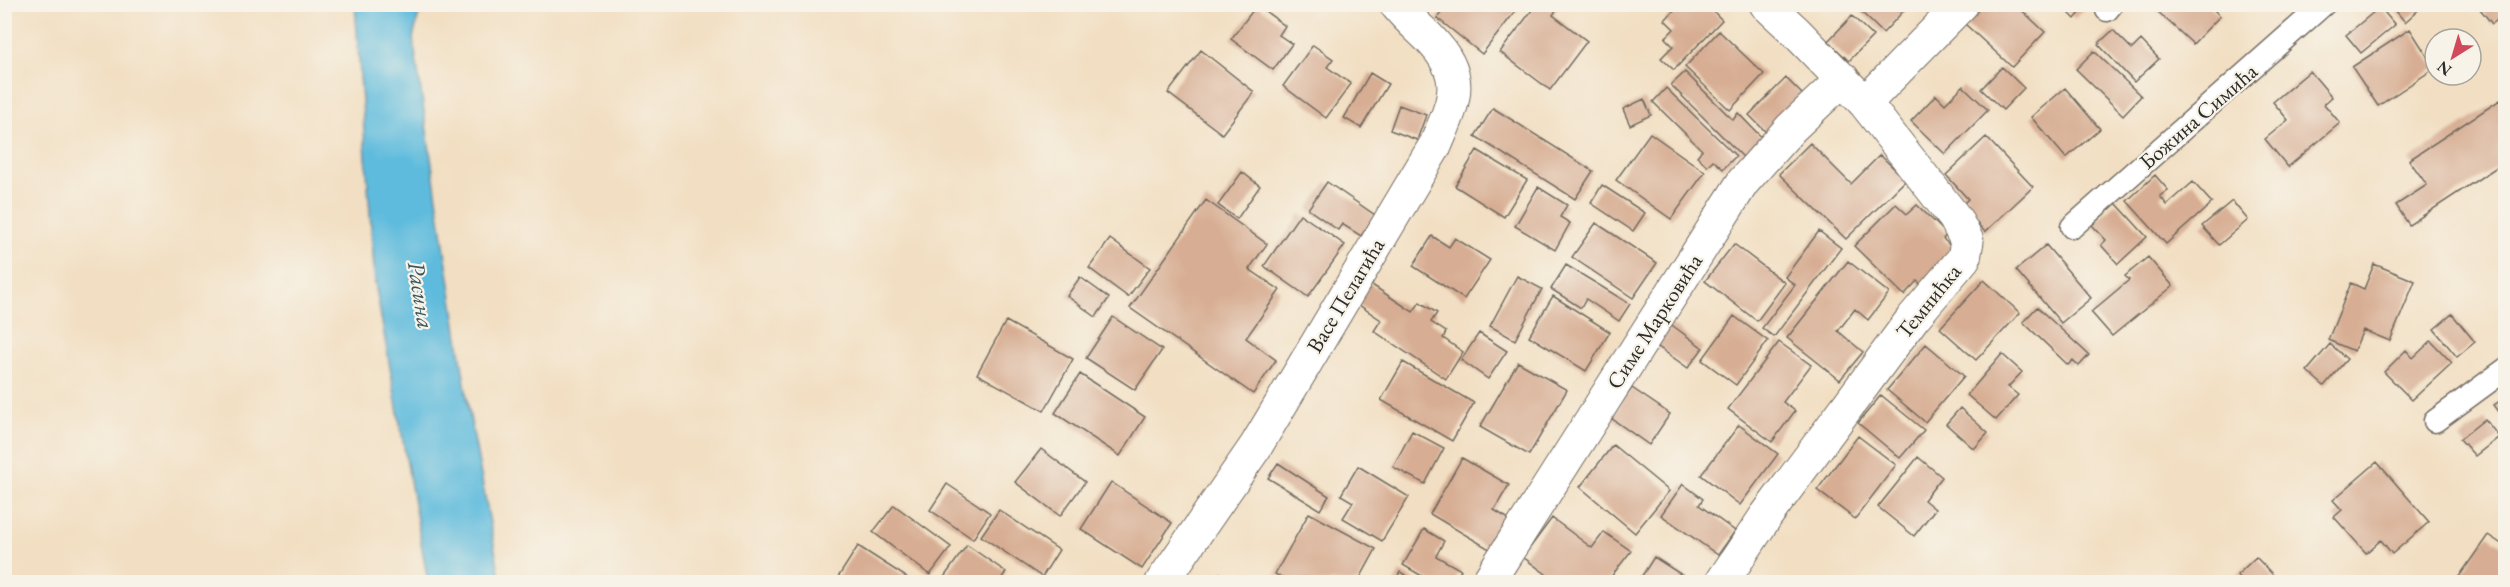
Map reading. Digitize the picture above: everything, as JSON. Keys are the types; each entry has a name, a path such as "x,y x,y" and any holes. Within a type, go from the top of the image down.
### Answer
{"street":[{"name":"Васе Пелагића","path":"1162,582 1256,446 1436,144 1447,118 1455,92 1449,62 1396,4"},
{"name":"Темнићка","path":"1722,582 1766,516 1913,318 1964,258 1967,241 1955,218 1865,104 1843,79 1766,4"},
{"path":"1865,104 1962,4"},
{"name":"Симе Марковића","path":"1488,582 1743,182 1791,128 1843,79"}],"lane":[{"name":"Божина Симића","path":"2072,227 2324,4"},
{"path":"2435,421 2505,369"}],"water":[{"name":"Расина","path":"355,5 421,5 413,38 469,411 501,582 428,582 375,283"}],"building":[{"path":"1448,4 1521,4 1482,54 1437,18"},
{"path":"1680,4 1706,4 1722,20 1674,70 1661,58 1673,46 1665,38 1674,29 1665,20"},
{"path":"1859,4 1910,4 1883,33 1856,7"},
{"path":"1983,4 2015,4 2045,32 2012,67 1965,24"},
{"path":"2060,4 2088,4 2075,19"},
{"path":"2159,4 2208,4 2220,16 2193,44 2155,9"},
{"path":"2390,4 2425,4 2405,22"},
{"path":"2476,4 2506,4 2506,13 2492,24"},
{"path":"1257,5 1285,26 1279,35 1292,44 1273,70 1231,39"},
{"path":"1536,5 1559,6 1553,15 1587,41 1550,90 1500,52"},
{"path":"2380,7 2395,25 2361,53 2346,35"},
{"path":"1852,16 1873,36 1849,61 1828,41"},
{"path":"2410,29 2423,49 2423,76 2378,106 2352,67"},
{"path":"2113,30 2132,49 2141,40 2159,59 2134,82 2098,44"},
{"path":"1719,31 1764,74 1730,110 1685,67"},
{"path":"1313,45 1333,59 1327,67 1351,84 1326,118 1283,86"},
{"path":"1201,50 1254,92 1222,134 1168,93"},
{"path":"2094,51 2141,96 2123,115 2076,69"},
{"path":"2002,67 2024,88 2003,110 1981,89"},
{"path":"2310,71 2332,97 2324,104 2340,123 2288,167 2265,139 2288,120 2273,102"},
{"path":"1685,72 1733,120 1738,113 1763,139 1744,158 1671,85"},
{"path":"1370,73 1388,84 1361,128 1344,118"},
{"path":"1786,78 1803,95 1766,132 1749,115"},
{"path":"1963,86 1988,110 1945,154 1911,121 1936,95 1945,104"},
{"path":"1666,88 1736,156 1723,169 1713,160 1707,166 1697,156 1702,150 1653,102"},
{"path":"2065,88 2100,129 2066,158 2031,117"},
{"path":"1644,99 1651,115 1630,125 1623,109"},
{"path":"2500,100 2506,108 2506,161 2409,225 2396,205 2427,185 2409,160"},
{"path":"1399,105 1426,115 1417,140 1390,130"},
{"path":"1493,108 1593,171 1575,199 1475,136"},
{"path":"1650,133 1705,172 1671,219 1616,180"},
{"path":"1986,137 2033,187 1985,232 1961,206 1968,199 1946,175"},
{"path":"1810,143 1851,184 1880,155 1906,180 1846,239 1779,174"},
{"path":"1477,150 1527,180 1504,217 1455,186"},
{"path":"1242,172 1260,186 1237,219 1218,205"},
{"path":"2155,175 2168,190 2160,196 2167,205 2193,182 2212,203 2166,244 2127,201"},
{"path":"1327,182 1375,215 1361,236 1342,224 1338,230 1308,209"},
{"path":"1602,185 1645,213 1633,231 1591,203"},
{"path":"1538,187 1567,205 1560,217 1570,223 1555,250 1515,226"},
{"path":"1206,200 1267,244 1249,269 1280,290 1246,338 1276,360 1253,394 1130,308"},
{"path":"2232,201 2248,220 2219,245 2202,226"},
{"path":"2116,203 2147,237 2118,264 2101,245 2106,240 2092,225"},
{"path":"1896,204 1907,214 1917,205 1947,234 1943,239 1957,252 1923,286 1917,281 1904,295 1854,246"},
{"path":"1300,214 1345,245 1308,297 1264,266"},
{"path":"1596,223 1657,263 1633,298 1572,257"},
{"path":"1819,231 1841,248 1774,337 1762,328 1795,285 1785,277"},
{"path":"1432,236 1449,247 1455,238 1490,260 1464,299 1413,266"},
{"path":"1110,239 1150,268 1128,297 1089,268"},
{"path":"1734,244 1785,283 1757,321 1705,281"},
{"path":"2046,245 2091,298 2061,323 2016,270"},
{"path":"2148,257 2173,286 2112,336 2091,312 2129,280 2125,276"},
{"path":"1848,261 1889,293 1868,320 1855,309 1838,331 1863,352 1840,380 1787,338"},
{"path":"2374,264 2415,281 2390,341 2363,330 2354,351 2328,340 2351,283 2364,289"},
{"path":"1566,265 1630,304 1619,321 1586,299 1581,308 1551,289"},
{"path":"1517,276 1542,289 1515,340 1490,326"},
{"path":"1080,277 1109,298 1096,317 1067,296"},
{"path":"1984,280 2020,313 1976,360 1940,328"},
{"path":"1369,283 1413,312 1420,302 1437,313 1431,322 1446,332 1443,338 1463,352 1446,379 1374,331 1381,320 1356,303"},
{"path":"1553,296 1610,332 1586,371 1529,336"},
{"path":"2037,307 2089,355 2079,366 2073,360 2068,365 2023,322"},
{"path":"2452,314 2475,342 2457,357 2434,329"},
{"path":"1734,316 1768,341 1736,385 1702,360"},
{"path":"1113,317 1162,350 1135,390 1086,358"},
{"path":"1006,321 1073,359 1044,411 977,374"},
{"path":"1669,323 1703,348 1688,368 1654,344"},
{"path":"1479,333 1507,351 1488,379 1461,360"},
{"path":"2431,341 2452,363 2412,400 2384,372 2406,350 2413,358"},
{"path":"1779,342 1811,365 1783,402 1795,411 1772,442 1728,409"},
{"path":"1926,344 1964,376 1925,422 1887,390"},
{"path":"2330,344 2347,359 2324,386 2307,371"},
{"path":"2002,354 2022,372 2008,387 2018,395 1996,420 1967,395"},
{"path":"1403,362 1474,403 1452,441 1381,400"},
{"path":"1518,362 1567,390 1529,455 1480,427"},
{"path":"1080,374 1145,417 1120,456 1055,413"},
{"path":"1632,388 1670,414 1649,445 1611,418"},
{"path":"1881,395 1924,430 1900,458 1858,423"},
{"path":"2506,397 2506,421 2494,405"},
{"path":"1960,408 1988,433 1974,449 1946,424"},
{"path":"2485,419 2499,437 2475,456 2460,439"},
{"path":"1739,425 1778,454 1740,505 1701,475"},
{"path":"1412,431 1444,448 1425,484 1393,467"},
{"path":"1858,436 1896,465 1855,519 1817,490"},
{"path":"1613,445 1669,491 1635,533 1580,487"},
{"path":"1041,449 1085,482 1060,516 1015,482"},
{"path":"1918,457 1942,477 1924,500 1935,509 1914,536 1878,507"},
{"path":"1462,458 1509,485 1494,510 1509,519 1491,550 1430,514"},
{"path":"2377,462 2429,522 2392,554 2381,540 2366,553 2334,517 2342,510 2333,500"},
{"path":"1278,463 1329,496 1320,510 1268,478"},
{"path":"1358,466 1409,497 1382,541 1343,518 1353,502 1341,495"},
{"path":"1111,482 1172,523 1142,569 1081,529"},
{"path":"947,484 990,513 973,539 930,510"},
{"path":"1683,484 1703,499 1699,505 1735,531 1718,555 1661,515"},
{"path":"894,505 951,547 930,575 873,532"},
{"path":"999,510 1059,550 1042,577 981,536"},
{"path":"1309,513 1376,549 1358,582 1290,582 1275,574"},
{"path":"1552,518 1592,548 1604,532 1631,551 1607,582 1557,582 1523,557"},
{"path":"1424,529 1444,541 1436,556 1461,570 1454,582 1432,582 1403,565"},
{"path":"2488,535 2506,547 2506,582 2464,582 2458,578"},
{"path":"967,545 1006,572 999,582 946,582 942,580"},
{"path":"858,546 914,582 835,582"},
{"path":"1654,557 1685,577 1681,582 1638,582"},
{"path":"2256,557 2274,576 2267,582 2243,582 2237,575"},
{"path":"1400,572 1418,582 1394,582"},
{"path":"1220,573 1237,582 1214,582"}]}
